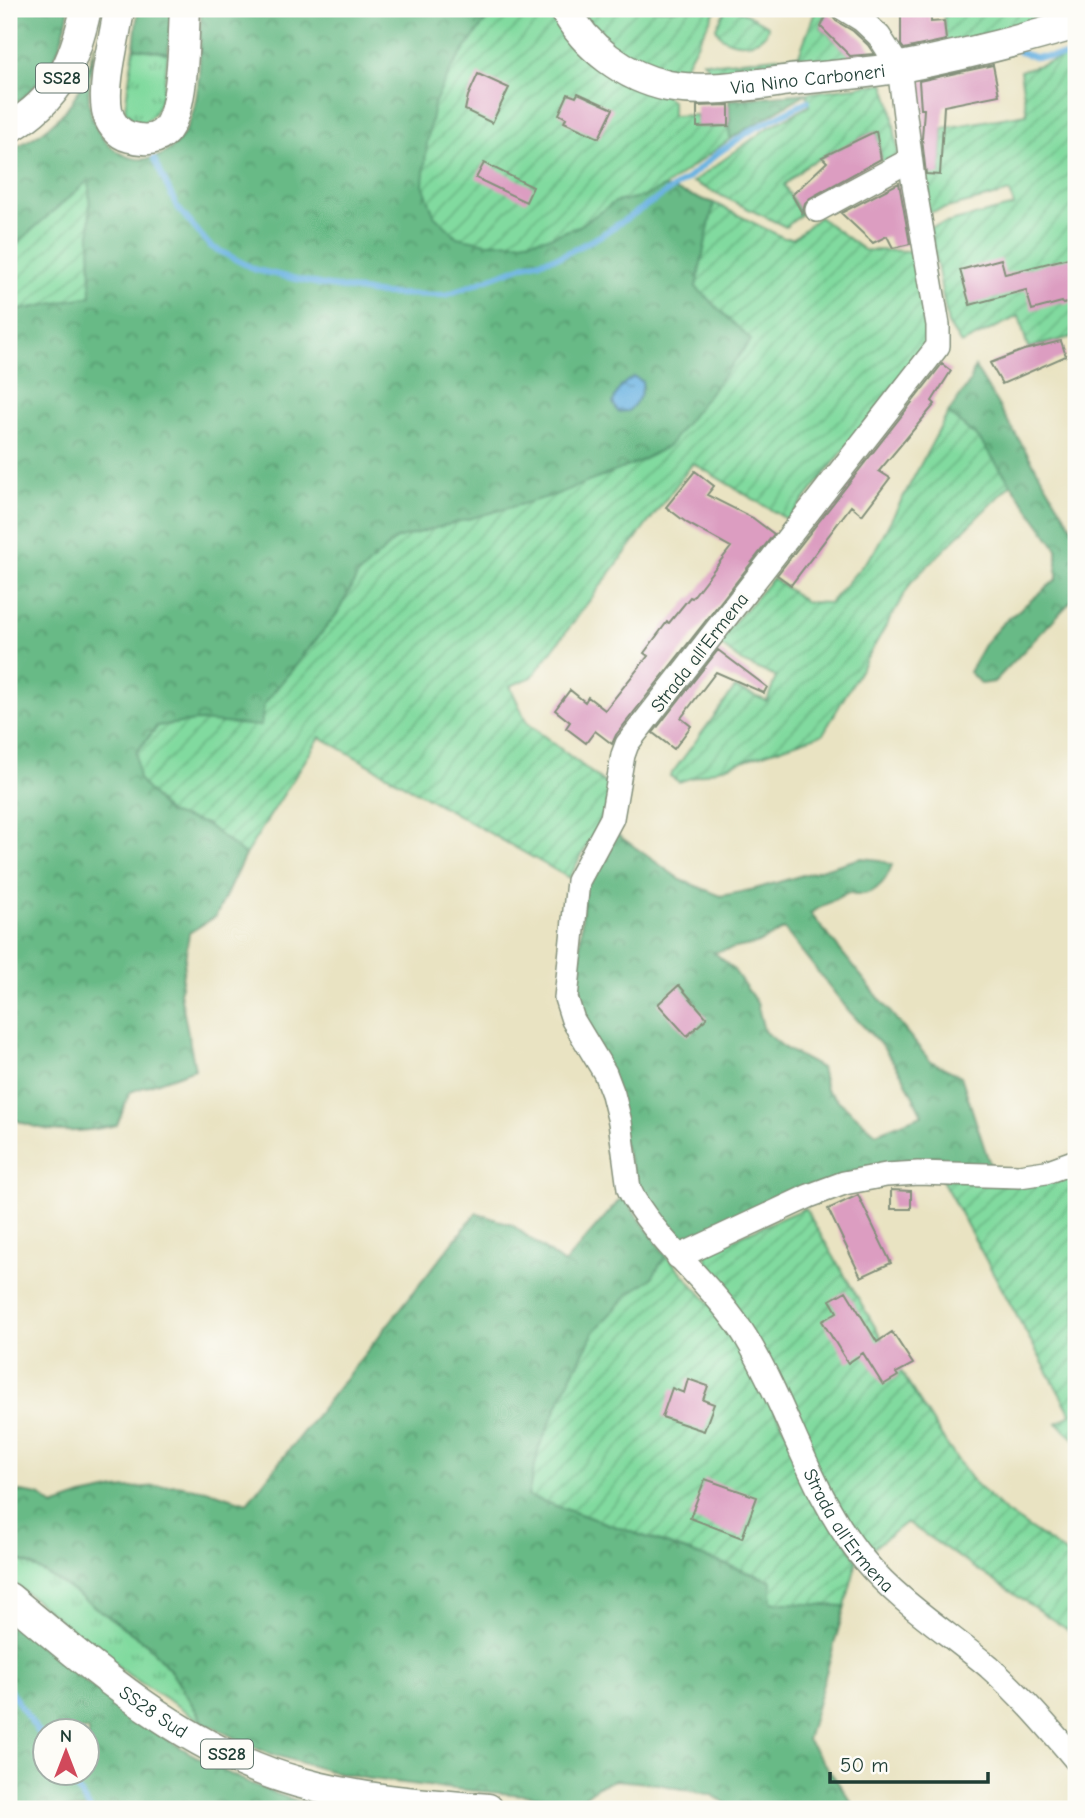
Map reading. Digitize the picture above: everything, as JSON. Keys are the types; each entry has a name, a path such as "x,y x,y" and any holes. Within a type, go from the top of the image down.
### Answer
{"main road":[{"name":"SS28","path":"9,128 43,103 65,74 79,38 86,9"},
{"path":"119,9 105,98 107,115 114,127 125,136 138,139 151,139 162,134 173,116 179,82 185,9"},
{"name":"Via Nino Carboneri","path":"565,9 581,34 605,57 669,86 696,87 761,84 899,67 1006,45 1076,23"},
{"name":"SS28 Sud","path":"9,1598 73,1651 153,1711 195,1738 248,1764 297,1782 350,1795 407,1803 488,1809"}],"street":[{"path":"844,9 862,20 879,36 899,67"},
{"name":"Strada all'Ermena","path":"899,67 910,160 938,325 938,346 627,744 612,818 578,881 566,990 567,1005 609,1084 620,1122 627,1179 634,1199 678,1257 747,1339 823,1496 863,1559 893,1590 991,1669 1027,1703 1076,1760"},
{"path":"817,210 910,160"},
{"path":"678,1257 809,1196 844,1183 886,1175 918,1173 1018,1176 1046,1172 1076,1161"}],"green space":[{"path":"9,9 69,9 62,40 50,66 33,88 9,109"},
{"path":"138,9 172,9 168,53 134,48"},
{"path":"201,9 494,9 451,69 487,243 520,242 550,237 579,226 615,202 645,196 664,187 714,203 696,287 752,340 668,446 639,462 358,575 337,614 303,655 261,727 197,721 157,726 136,753 168,813 206,824 245,855 216,916 189,933 180,993 195,1069 130,1092 117,1125 75,1131 49,1130 9,1117 9,312 91,296 89,181 9,250 9,150 43,132 67,109 83,80 95,44 89,97 91,114 98,131 109,145 136,159 150,159 165,153 178,143 193,113 198,84"},
{"path":"494,9 551,9 672,101 672,116 697,115 698,127 729,126 730,139 664,187 645,196 615,202 579,226 550,237 520,242 487,243 457,237 434,215 423,184 427,143 434,104 451,69"},
{"path":"578,9 716,9 679,77 665,74 617,51"},
{"path":"726,9 737,9 768,26 766,33 752,42 726,40 716,28"},
{"path":"810,9 828,11 821,27 850,55 853,62 713,74 703,61 718,63 799,55 815,12"},
{"path":"943,9 1067,9 1068,11 946,46"},
{"path":"134,48 168,53 159,103 149,119 141,124 130,119 125,108"},
{"path":"1076,54 1076,336 1028,348 1019,316 961,344 948,324 930,227 1014,206 1010,192 927,213 920,174 940,174 943,128 1027,114 1020,71"},
{"path":"884,83 891,104 898,154 882,163 876,131 808,164 784,185 801,214 786,227 693,182 766,129 809,106 807,93"},
{"path":"807,93 730,139 729,100"},
{"path":"89,180 91,296 9,312 9,250"},
{"path":"714,203 784,238 794,238 819,217 864,250 910,251 929,333 926,348 788,520 693,463 532,677 510,686 527,723 610,787 606,811 569,878 320,737 245,855 206,824 168,813 139,780 136,753 158,726 197,721 261,726 264,704 337,614 358,575 396,539 555,495 639,462 668,446 751,340 696,287"},
{"path":"975,367 1076,534 1076,596 994,682 982,684 969,672 985,643 1002,624 1057,579 1057,549 979,439 948,413 969,383"},
{"path":"948,413 979,439 1011,484 912,581 823,734 679,782 670,776 735,688 767,701 776,677 742,662 717,642 773,578 805,602 830,603 874,552"},
{"path":"615,833 681,880 721,896 755,889 861,858 880,860 892,865 876,889 863,894 848,892 810,913 930,1061 961,1076 991,1168 917,1164 679,1246 643,1201 576,1004 584,888","holes":["784,929 849,1011 883,1047 903,1076 922,1115 876,1133 826,1090 821,1068 786,1049 764,1031 757,1003 733,969 714,952 756,944"]},
{"path":"1076,1169 1076,1330 1072,1340 1076,1345 1076,1440 1057,1423 1071,1414 942,1180"},
{"path":"623,1196 666,1255 651,1280 629,1293 594,1332 539,1448 528,1496 772,1581 771,1602 845,1606 807,1740 857,1809 735,1809 712,1795 658,1784 615,1780 598,1786 580,1800 443,1788 364,1778 267,1753 204,1723 171,1671 147,1644 64,1585 31,1565 9,1556 9,1490 39,1495 53,1506 116,1489 177,1485 206,1490 247,1503 476,1213 512,1225 564,1264"},
{"path":"805,1208 908,1383 971,1479 1004,1511 1076,1560 1076,1625 1071,1632 906,1522 867,1553 696,1267 708,1261 704,1252"},
{"path":"666,1255 728,1324 857,1561 845,1606 771,1602 771,1580 528,1496 539,1448 594,1332 629,1293 651,1279"},
{"path":"9,1556 31,1565 64,1585 147,1644 171,1671 204,1723 129,1675 9,1579"},
{"path":"9,1620 119,1707 197,1757 281,1796 326,1809 9,1809"}],"water":[{"path":"634,377 642,381 639,398 628,411 618,412 613,403 616,395 623,385"}],"building":[{"path":"901,9 931,9 931,22 944,21 946,40 904,49 901,45"},
{"path":"828,11 836,21 853,31 868,45 874,54 850,56 821,27"},
{"path":"993,65 999,95 944,106 940,175 926,174 922,139 924,109 921,109 919,81"},
{"path":"478,74 509,88 492,123 465,110"},
{"path":"578,93 613,109 599,138 564,122 566,118 559,114 568,94 576,97"},
{"path":"729,105 729,126 697,127 697,106"},
{"path":"876,131 881,159 810,198 802,213 792,195 827,162 822,157"},
{"path":"484,163 533,187 526,202 476,178"},
{"path":"899,183 910,244 893,248 887,236 873,243 841,213"},
{"path":"1076,256 1076,301 1032,310 1026,290 970,305 960,270 1001,259 1005,274"},
{"path":"1061,341 1066,356 1002,384 990,363 1024,350"},
{"path":"942,364 951,371 932,401 935,404 879,471 890,478 862,515 851,506 791,585 777,575"},
{"path":"695,471 714,486 707,495 753,518 774,534 616,735 612,744 595,731 586,743 566,728 570,722 555,710 570,690 585,702 588,697 605,710 648,656 644,653 667,622 669,623 690,597 692,598 731,547 687,523 666,507"},
{"path":"718,650 767,687 764,693 716,672 681,718 691,726 674,749 653,733"},
{"path":"679,985 707,1018 687,1036 658,1004"},
{"path":"891,1190 911,1191 911,1209 891,1209"},
{"path":"858,1195 891,1263 861,1277 828,1209"},
{"path":"846,1291 877,1342 892,1332 913,1364 896,1373 898,1376 883,1385 863,1353 848,1363 822,1321 837,1312 830,1300"},
{"path":"688,1379 708,1386 703,1400 714,1404 704,1431 662,1417 672,1388 684,1393"},
{"path":"705,1479 757,1497 742,1538 690,1518"}],"waterway":[{"path":"1019,52 1035,57 1076,56"},
{"path":"154,159 177,207 210,246 256,270 323,285 382,294 446,295 525,265 561,256 600,236 687,179 718,153 752,130 808,101"},
{"path":"9,1689 32,1723"},
{"path":"74,1786 90,1809"}]}
